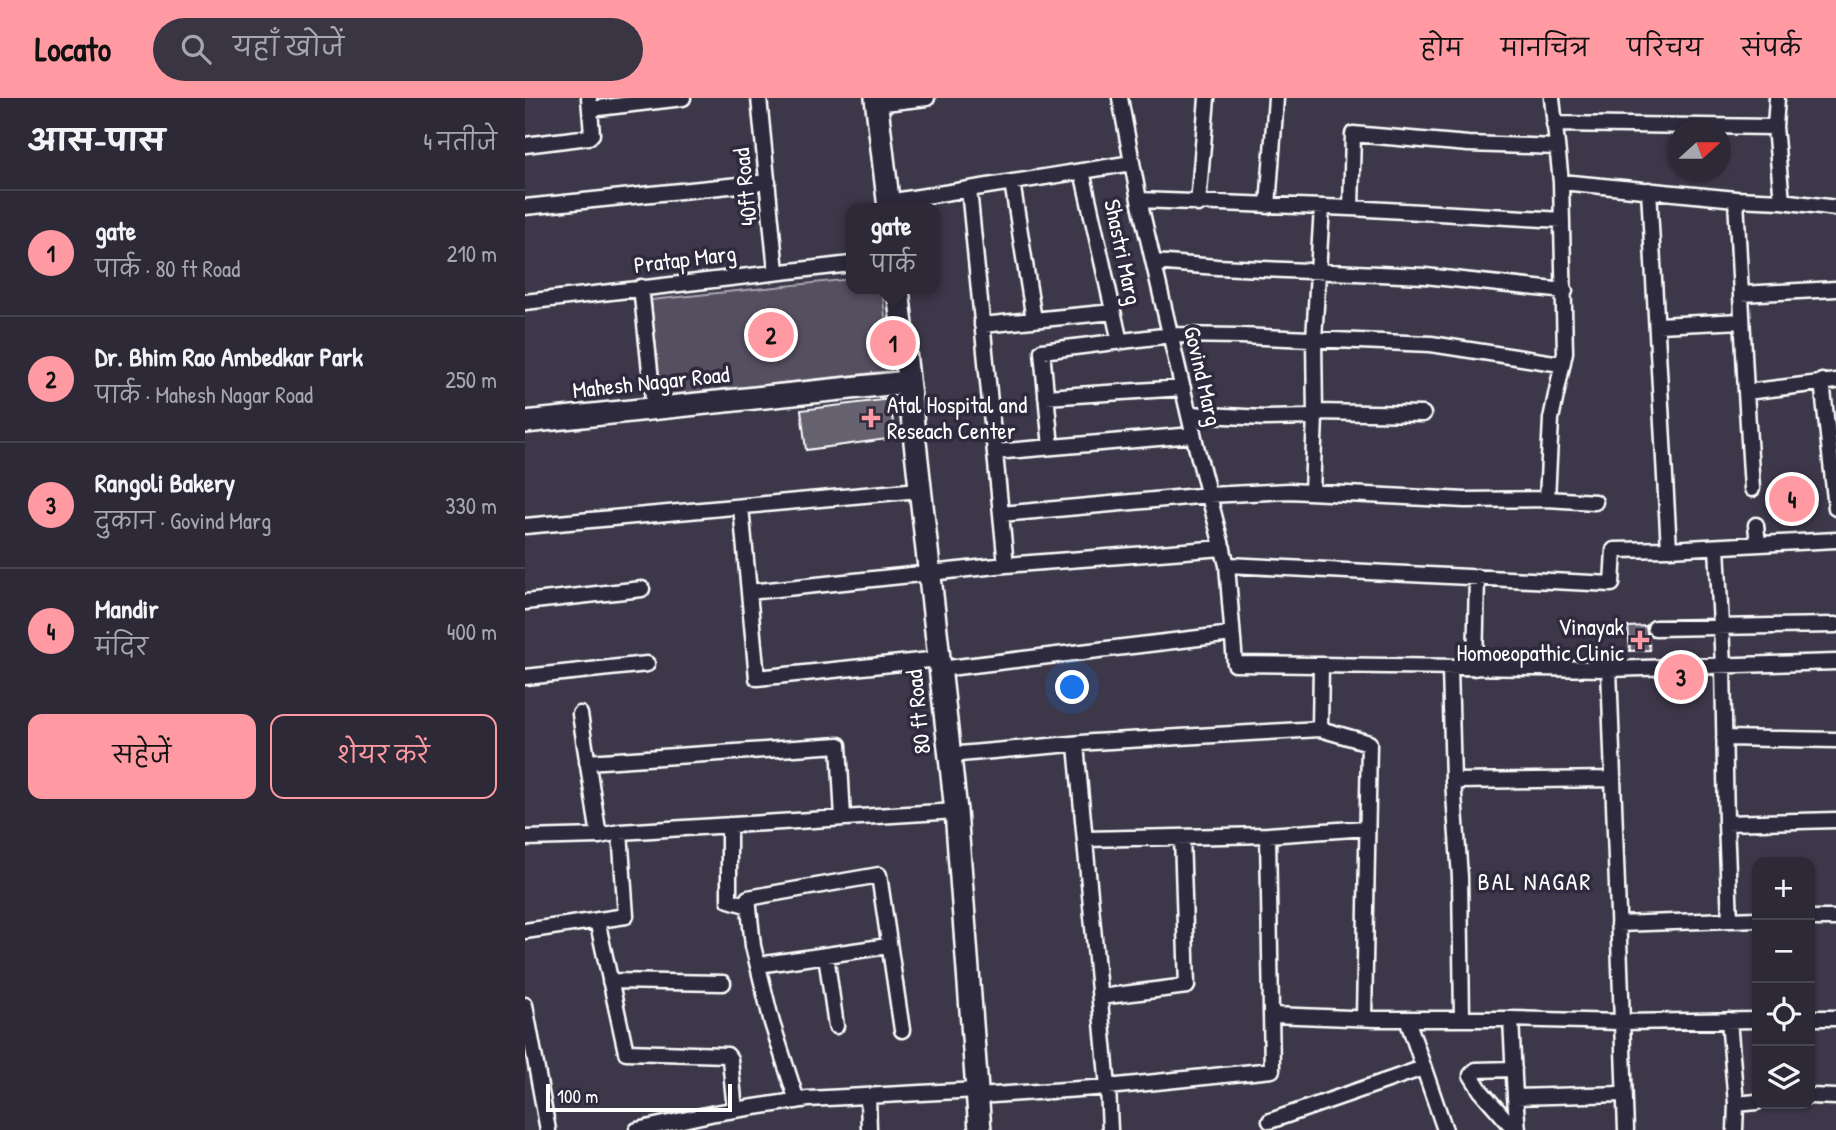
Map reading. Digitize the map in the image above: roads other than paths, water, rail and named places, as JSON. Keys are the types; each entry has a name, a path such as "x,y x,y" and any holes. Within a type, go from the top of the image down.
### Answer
{"street":[{"path":"525,145 589,137 589,104 683,98"},
{"name":"40ft Road","path":"759,98 776,271"},
{"path":"888,203 876,101 927,98"},
{"name":"Govind Marg","path":"1120,98 1139,200 1193,435 1227,565 1235,664 1321,665"},
{"path":"1198,204 1207,98"},
{"path":"1268,206 1276,98"},
{"path":"1547,499 1551,419 1565,352 1561,182 1552,98"},
{"path":"1777,98 1775,127 1782,201"},
{"path":"1554,124 1775,127"},
{"path":"1351,208 1353,134 1468,144 1557,147"},
{"path":"898,203 1132,163"},
{"name":"Shastri Marg","path":"1082,171 1119,342"},
{"path":"525,207 768,182"},
{"path":"1012,182 1034,320"},
{"path":"1561,182 1836,208"},
{"path":"969,189 1006,565"},
{"path":"1649,190 1669,549"},
{"path":"1736,199 1752,489"},
{"path":"1139,200 1562,220"},
{"path":"1312,492 1314,339 1322,207"},
{"path":"1154,262 1425,276 1565,291"},
{"name":"Pratap Marg","path":"525,302 846,264"},
{"path":"641,287 654,408"},
{"path":"1741,294 1836,289"},
{"name":"80 ft Road","path":"899,294 955,811 980,1130"},
{"path":"982,326 1113,312"},
{"path":"1658,325 1742,321"},
{"path":"1051,447 1042,351 1171,335 1431,344 1561,364"},
{"path":"1746,392 1829,381 1836,508"},
{"name":"Mahesh Nagar Road","path":"525,422 908,382"},
{"path":"1046,397 1183,387"},
{"path":"1189,414 1264,418 1423,414"},
{"path":"995,452 1193,435"},
{"path":"525,526 919,490"},
{"path":"1001,514 1209,495 1312,492 1465,500 1547,499 1595,502"},
{"path":"741,507 757,678 939,664 1232,634"},
{"path":"1756,525 1758,544"},
{"path":"1227,565 1612,583 1614,550 1836,540"},
{"path":"1717,547 1730,920"},
{"path":"749,592 1006,565 1223,548"},
{"path":"1475,668 1478,577"},
{"path":"525,602 642,589"},
{"path":"1655,628 1836,625"},
{"path":"1319,729 1321,665 1609,670 1836,662"},
{"path":"525,677 647,664"},
{"path":"1450,668 1453,781 1460,877 1462,1019"},
{"path":"1609,670 1626,1130"},
{"path":"580,714 599,836"},
{"path":"949,755 1319,729 1369,743 1364,1018"},
{"path":"1724,737 1836,740"},
{"path":"587,762 839,745 843,818"},
{"path":"1076,745 1110,1130"},
{"path":"1453,781 1612,779"},
{"path":"525,838 599,836 620,831 955,811"},
{"path":"1726,823 1836,820"},
{"path":"729,825 729,900 749,906"},
{"path":"1085,839 1268,835 1367,828"},
{"path":"525,931 627,916 620,831"},
{"path":"637,1130 735,1110 797,1101 1108,1087 1272,1070 1268,835"},
{"path":"1100,997 1187,986 1182,836"},
{"path":"797,1101 772,1023 758,965 748,898 879,875 902,1030"},
{"path":"1815,918 1836,918"},
{"path":"1618,925 1752,919"},
{"path":"597,920 626,1052 727,1055 730,1059 735,1110"},
{"path":"758,965 888,946"},
{"path":"826,955 836,1026"},
{"path":"610,981 723,983"},
{"path":"525,1005 548,1130"},
{"path":"1272,1015 1621,1022 1752,1020"},
{"path":"1815,1018 1836,1018"},
{"path":"1408,1019 1445,1130"},
{"path":"1511,1019 1516,1130"},
{"path":"1729,1020 1736,1104 1734,1130"},
{"path":"1270,1121 1423,1068"},
{"path":"1514,1069 1476,1070 1472,1075 1481,1091 1516,1130"},
{"path":"1515,1097 1623,1094"},
{"path":"868,1096 869,1130"},
{"path":"1815,1096 1836,1097"},
{"path":"1736,1104 1752,1102"}],"place":[{"name":"Dr. Bhim Rao Ambedkar Park","path":"771,335"},
{"name":"gate","path":"893,343"},
{"name":"Atal Hospital and Reseach Center","path":"871,418"},
{"name":"Mandir","path":"1792,499"},
{"name":"Vinayak Homoeopathic Clinic","path":"1640,640"},
{"name":"Rangoli Bakery","path":"1681,677"}],"district":[{"name":"BAL NAGAR","path":"1535,882"}]}
